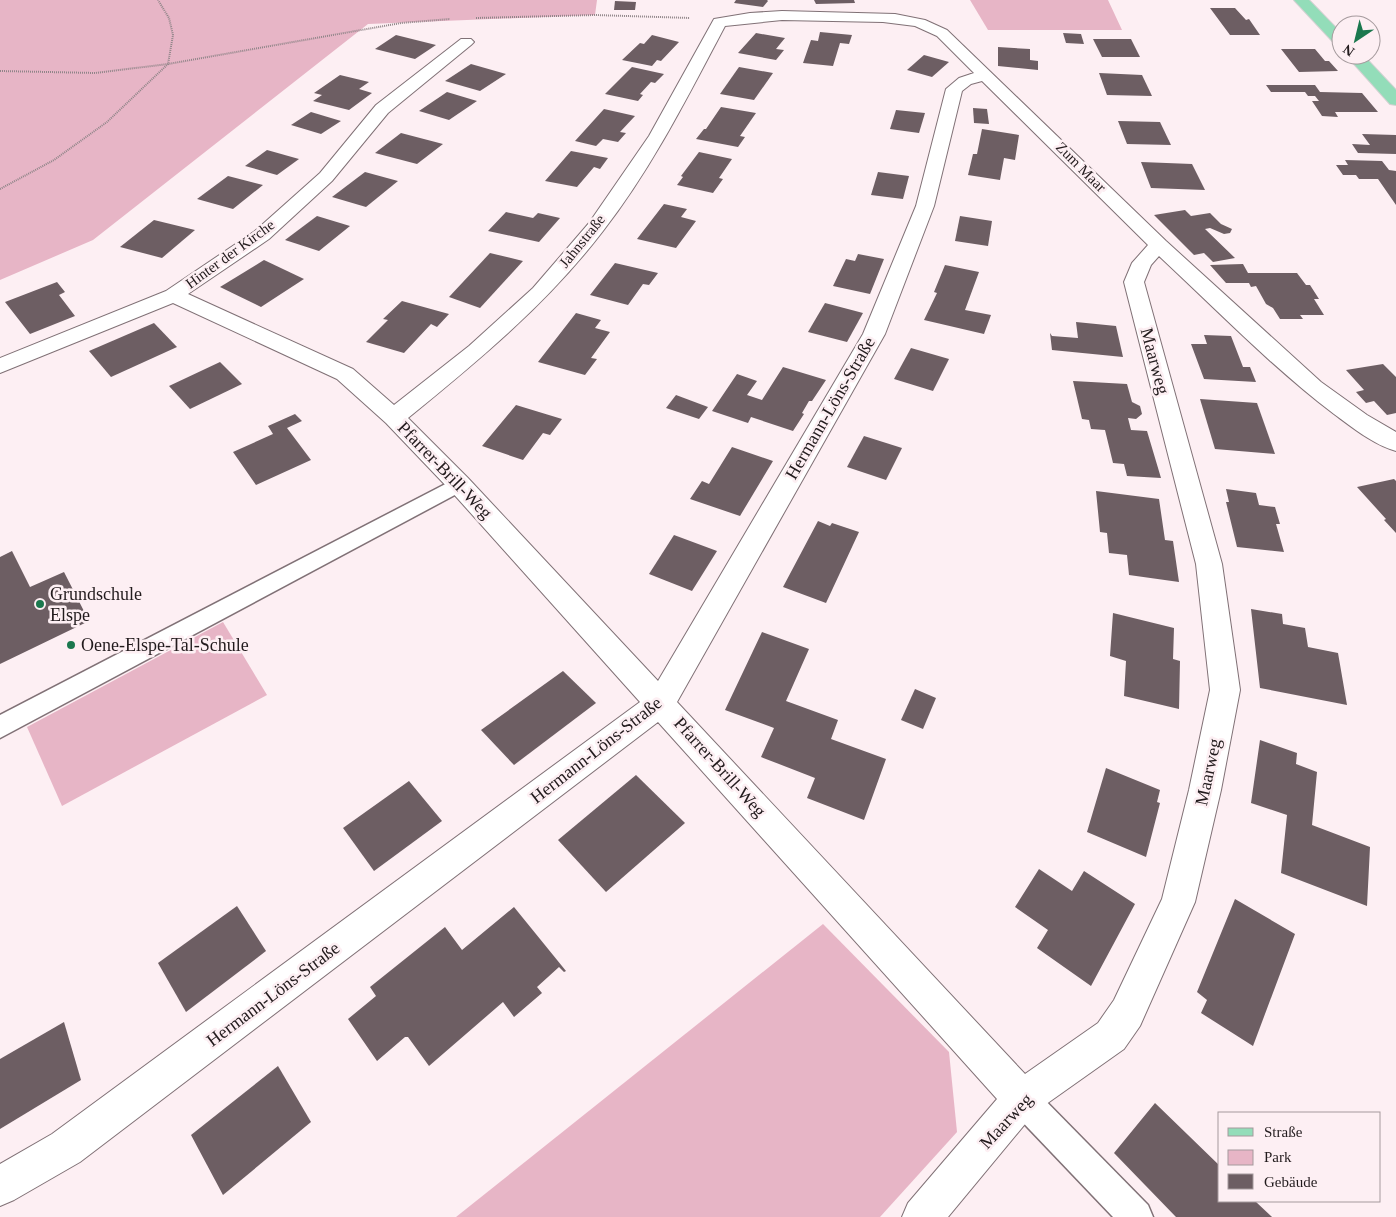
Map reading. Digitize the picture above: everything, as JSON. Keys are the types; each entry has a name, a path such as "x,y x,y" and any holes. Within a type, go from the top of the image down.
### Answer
{"main road":[{"path":"1301,0 1331,32"},
{"path":"1363,65 1396,100"}],"street":[{"name":"Zum Maar","path":"719,22 798,15 909,20 933,27 942,32 1159,245 1313,387 1359,421 1396,443"},
{"name":"Jahnstraße","path":"394,418 476,351 533,299 596,227 658,136 719,22"},
{"name":"Hinter der Kirche","path":"0,366 173,295 262,234 326,177 382,109 466,42"},
{"name":"Hermann-Löns-Straße","path":"0,1186 66,1148 661,703 874,334 925,206 954,88 965,81 986,74"},
{"name":"Maarweg","path":"922,1217 1022,1099 1111,1036 1127,1013 1178,902 1205,790 1224,690 1209,564 1134,282 1142,263 1159,245"},
{"name":"Pfarrer-Brill-Weg","path":"173,295 345,374 394,418 459,484 661,703 1022,1099"}],"lane":[{"path":"0,727 459,484"},
{"name":"Pfarrer-Brill-Weg","path":"1022,1099 1136,1217"}],"path":[{"path":"0,189 54,160 107,122 168,64 173,35 169,18 158,0"},
{"path":"0,71 95,73 168,64"}],"green space":[{"path":"0,0 597,0 595,15 368,24 93,240 0,280"},
{"path":"970,0 1108,0 1122,30 988,30"},
{"path":"223,622 267,695 62,806 27,727"},
{"path":"823,924 949,1052 957,1132 880,1217 456,1217"}],"building":[{"path":"736,0 768,1 763,7 734,3"},
{"path":"814,0 854,0 855,3 816,4"},
{"path":"615,1 636,2 635,10 614,10"},
{"path":"1210,8 1235,8 1246,20 1249,19 1260,35 1230,35"},
{"path":"820,32 852,35 849,44 840,43 833,66 803,63 811,40 818,41"},
{"path":"756,33 785,38 776,49 784,50 776,60 738,53"},
{"path":"1063,33 1081,34 1084,44 1066,43"},
{"path":"396,35 436,45 415,59 375,49"},
{"path":"652,35 679,42 661,61 657,60 652,66 622,60 640,43 644,44"},
{"path":"1093,39 1131,39 1140,57 1102,57"},
{"path":"998,47 1030,49 1030,60 1038,61 1038,70 998,66"},
{"path":"1281,49 1315,49 1325,61 1329,61 1338,71 1299,72"},
{"path":"924,55 949,62 932,77 907,70"},
{"path":"471,64 506,74 480,91 445,81"},
{"path":"632,67 664,74 655,83 651,82 640,94 643,95 638,101 605,94"},
{"path":"739,67 773,73 754,100 720,94"},
{"path":"1099,73 1142,75 1152,96 1107,95"},
{"path":"340,75 369,82 359,89 372,93 349,110 313,101 322,95 314,93"},
{"path":"1266,85 1315,85 1320,92 1362,93 1378,112 1335,112 1338,117 1322,116 1312,101 1319,101 1315,96 1308,96 1305,92 1271,92"},
{"path":"447,92 477,101 449,120 419,111"},
{"path":"721,107 756,113 740,136 745,137 738,147 696,139 706,129"},
{"path":"973,108 987,109 989,124 974,123"},
{"path":"604,109 635,116 620,132 626,133 618,142 603,139 596,146 575,141"},
{"path":"896,110 925,113 919,133 890,129"},
{"path":"311,112 341,121 321,134 291,125"},
{"path":"1118,121 1160,122 1171,145 1127,144"},
{"path":"982,129 1019,135 1015,160 1004,158 1000,180 968,175 973,154 977,154"},
{"path":"401,133 443,144 417,164 375,153"},
{"path":"1362,134 1396,135 1396,154 1358,153 1352,144 1370,145"},
{"path":"267,150 299,159 277,175 245,166"},
{"path":"571,151 608,158 600,169 594,167 577,187 545,181"},
{"path":"699,152 732,159 719,178 723,179 713,193 677,185 683,177 681,176"},
{"path":"1345,160 1382,161 1389,170 1396,171 1396,205 1378,179 1359,179 1356,175 1343,175 1336,165 1348,165"},
{"path":"1141,162 1192,164 1205,190 1151,188"},
{"path":"365,172 398,181 366,207 332,197"},
{"path":"878,172 909,176 903,199 871,195"},
{"path":"228,176 263,185 233,209 197,199"},
{"path":"664,204 687,209 681,217 696,221 676,248 637,239"},
{"path":"1185,210 1191,216 1210,213 1221,224 1232,229 1230,233 1224,234 1210,228 1205,229 1235,258 1213,262 1204,253 1194,255 1154,215"},
{"path":"506,212 533,218 538,213 560,218 539,242 488,231"},
{"path":"317,216 350,226 319,251 285,240"},
{"path":"960,216 992,221 988,246 955,241"},
{"path":"154,220 195,230 162,258 120,247"},
{"path":"490,253 523,261 480,308 449,297"},
{"path":"858,254 884,259 870,294 833,286 846,259 855,261"},
{"path":"264,260 304,279 261,307 220,287"},
{"path":"615,263 658,273 649,285 643,284 628,305 590,295"},
{"path":"1243,264 1248,273 1297,273 1306,285 1310,285 1319,299 1314,299 1324,315 1300,315 1303,319 1280,319 1273,308 1266,304 1256,286 1251,287 1249,283 1226,283 1210,265"},
{"path":"945,265 979,272 965,310 991,315 984,334 924,320 937,293 934,292"},
{"path":"57,282 65,292 59,295 75,316 30,334 5,302"},
{"path":"402,301 449,314 437,327 431,324 404,353 366,342 388,320 383,319"},
{"path":"825,303 863,313 847,342 808,332"},
{"path":"576,313 601,320 595,328 610,332 591,358 597,359 585,375 538,362"},
{"path":"1076,322 1116,326 1123,357 1052,350 1050,333 1052,336 1078,338"},
{"path":"154,323 177,347 111,377 89,351"},
{"path":"1204,335 1231,336 1243,367 1250,367 1256,382 1204,379 1191,344 1207,344"},
{"path":"911,348 949,359 933,391 894,379"},
{"path":"220,362 242,384 190,409 169,386"},
{"path":"1383,364 1396,377 1396,413 1387,415 1374,401 1366,403 1356,392 1364,390 1346,370"},
{"path":"783,367 826,380 812,401 809,401 802,413 804,414 793,431 751,417 748,423 712,411 737,374 757,381 747,395 762,400"},
{"path":"1073,381 1127,384 1132,402 1140,406 1142,414 1136,419 1128,418 1131,430 1147,431 1161,478 1127,476 1124,464 1113,463 1105,430 1091,429 1089,420 1082,419"},
{"path":"676,395 708,407 699,419 666,408"},
{"path":"1200,399 1257,403 1275,454 1215,449"},
{"path":"516,405 562,419 550,435 543,433 523,460 482,446"},
{"path":"295,414 302,421 287,428 311,460 256,485 233,452 273,434 268,426"},
{"path":"864,436 902,448 886,480 847,467"},
{"path":"732,447 773,461 740,516 690,499 702,481 709,484"},
{"path":"1394,479 1396,481 1396,533 1357,487"},
{"path":"1226,489 1256,493 1259,505 1275,507 1280,524 1276,524 1284,552 1237,547 1226,502 1229,502"},
{"path":"1096,491 1159,499 1165,540 1173,541 1179,582 1129,575 1127,555 1109,553 1107,533 1100,532"},
{"path":"818,521 830,526 832,523 859,532 826,603 783,587"},
{"path":"674,535 717,551 692,591 649,574"},
{"name":"Grundschule Elspe","path":"12,551 30,587 64,572 89,621 0,664 0,557"},
{"path":"1251,609 1282,614 1283,624 1305,628 1308,647 1338,653 1347,705 1260,688"},
{"path":"1113,613 1174,628 1173,659 1180,661 1179,709 1124,696 1126,661 1110,656"},
{"path":"762,632 809,649 786,701 838,720 831,739 886,759 864,820 807,798 815,778 761,757 774,728 725,710"},
{"path":"563,671 596,703 514,765 481,730"},
{"path":"915,689 936,698 923,729 901,720"},
{"path":"1260,740 1297,753 1296,764 1317,772 1312,825 1370,847 1367,906 1281,873 1287,815 1251,803"},
{"path":"1106,768 1160,790 1157,802 1160,803 1146,857 1087,832"},
{"path":"636,775 685,823 606,892 558,840"},
{"path":"409,781 442,821 374,871 343,828"},
{"path":"1039,869 1072,891 1084,871 1135,904 1091,986 1037,948 1048,930 1015,907"},
{"path":"1235,899 1295,934 1253,1046 1201,1013 1207,1000 1197,992"},
{"path":"237,906 266,951 186,1012 158,963"},
{"path":"514,907 566,971 564,972 559,967 537,987 542,993 514,1017 503,1002 429,1066 408,1037 405,1037 377,1061 348,1019 376,996 370,987 445,927 462,950"},
{"path":"64,1022 81,1080 0,1129 0,1059"},
{"path":"278,1066 311,1122 223,1195 191,1135"},
{"path":"1155,1103 1218,1164 1218,1202 1256,1202 1272,1217 1176,1217 1114,1153"}],"place":[{"name":"Grundschule Elspe","path":"40,604"},
{"name":"Oene-Elspe-Tal-Schule","path":"71,645"}]}
